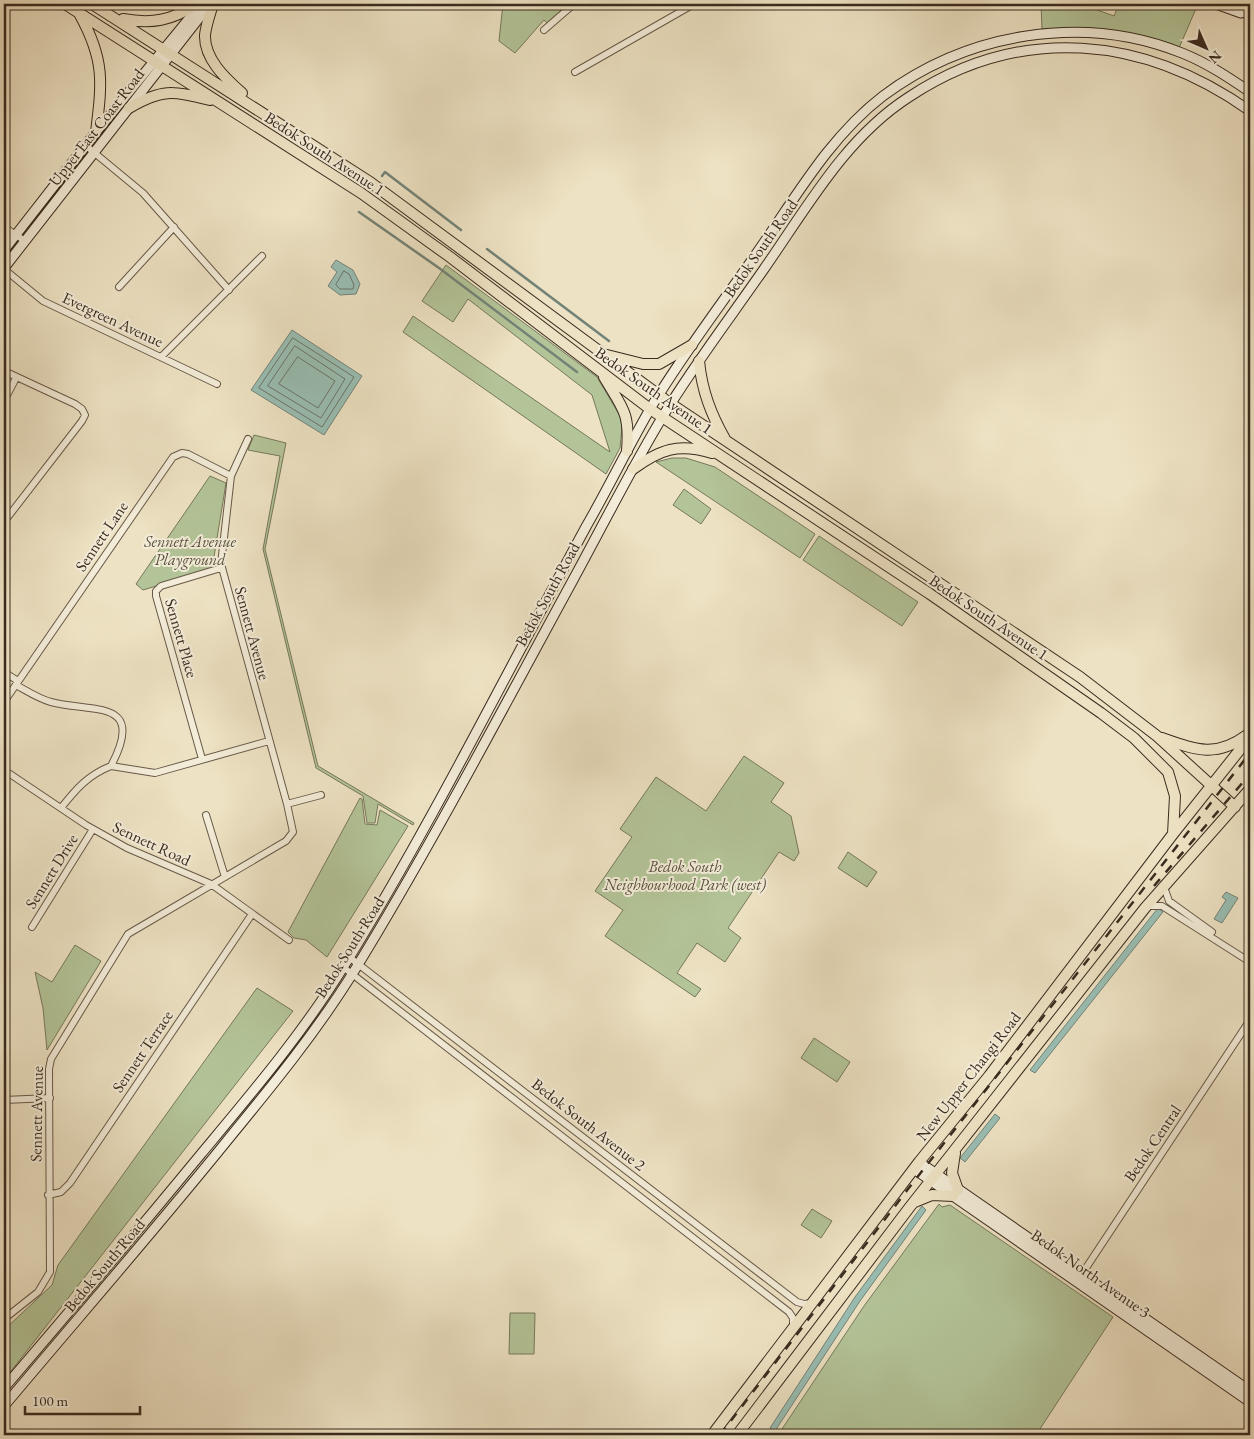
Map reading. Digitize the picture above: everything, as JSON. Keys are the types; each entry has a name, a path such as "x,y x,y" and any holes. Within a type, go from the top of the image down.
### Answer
{"main road":[{"name":"Bedok South Avenue 1","path":"65,4 361,193 450,257 650,409 1037,667 1134,738 1168,772 1175,796 1173,834"},
{"name":"Bedok South Avenue 1","path":"92,4 117,18 370,182 671,404 1053,659 1157,736 1235,807"},
{"path":"117,18 145,23 169,19 196,4"},
{"name":"Upper East Coast Road","path":"4,268 129,108 201,4"},
{"path":"211,4 205,34 212,60 231,83 274,120"},
{"name":"Upper East Coast Road","path":"168,51 211,4"},
{"path":"1216,4 1242,8"},
{"path":"79,12 92,36 100,66 96,132"},
{"name":"Bedok South Road","path":"4,1388 162,1201 282,1054 343,968 409,856 650,409 692,345 841,136 885,95 941,61 1005,40 1046,33 1092,33 1141,40 1178,52 1224,74 1250,92"},
{"name":"Bedok South Road","path":"4,1406 192,1184 277,1079 352,974 418,861 663,417 699,362 853,146 893,108 945,76 987,60 1018,53 1063,48 1091,48 1130,54 1170,66 1216,89 1250,112"},
{"name":"Upper East Coast Road","path":"4,250 85,145 159,63"},
{"path":"129,108 148,96 163,92 218,102"},
{"path":"602,353 643,364 659,364 692,345"},
{"path":"699,362 704,394 710,411 727,442"},
{"path":"600,372 626,415 629,426 627,451"},
{"path":"633,469 664,451 680,447 693,447 722,456"},
{"path":"1157,736 1199,750 1212,751 1240,741 1250,735"},
{"name":"New Upper Changi Road","path":"712,1435 917,1165 989,1076 1250,735"},
{"path":"737,1435 912,1203 956,1150 1145,908 1250,790"},
{"path":"409,856 418,861"},
{"path":"912,1203 932,1195 955,1193 952,1171 956,1150"},
{"name":"Bedok North Avenue 3","path":"917,1165 1250,1402"},
{"name":"Bedok North Avenue 3","path":"1078,1279 1250,1392"}],"street":[{"path":"544,30 574,4"},
{"path":"575,72 694,4"},
{"path":"1242,8 1250,16"},
{"path":"85,145 143,193 230,290"},
{"path":"4,226 25,241"},
{"path":"119,287 174,227"},
{"path":"162,356 262,256"},
{"name":"Evergreen Avenue","path":"4,268 43,301 162,356 217,384"},
{"path":"4,371 75,404 85,414 82,421 4,522"},
{"path":"4,401 16,378"},
{"name":"Sennett Avenue","path":"4,1319 38,1292 47,1280 50,1272 48,1195 49,1070 51,1059 128,934 290,836 292,828 287,804 221,568 221,554 232,476 248,439"},
{"name":"Sennett Lane","path":"4,702 173,457 182,453 188,454 232,476"},
{"name":"Sennett Place","path":"202,759 156,591 162,586 221,568"},
{"path":"4,672 17,683 52,702 101,708 113,715 121,724 123,744 111,766"},
{"path":"61,808 85,780 96,772 111,766 155,773 269,741"},
{"name":"Sennett Road","path":"4,770 93,829 127,848 211,884 290,940"},
{"path":"287,804 320,795"},
{"path":"206,815 225,877"},
{"name":"Sennett Drive","path":"32,927 93,829"},
{"path":"1164,887 1166,897 1170,902 1250,960"},
{"path":"1145,908 1153,905 1162,906 1250,960"},
{"name":"Sennett Terrace","path":"48,1195 61,1192 70,1183 252,914"},
{"name":"Bedok South Avenue 2","path":"349,957 797,1302 804,1304 815,1301"},
{"name":"Bedok South Avenue 2","path":"343,968 789,1312 793,1318 792,1330"},
{"name":"Bedok Central","path":"1078,1279 1250,1020"},
{"path":"4,1096 4,1100 50,1098"}],"green space":[{"path":"503,4 568,4 547,23 544,20 515,53 499,41"},
{"path":"1006,4 1041,4 1008,7"},
{"path":"1041,4 1081,4 1114,16 1119,4 1198,4 1179,48 1162,42 1112,31 1042,29"},
{"path":"446,265 597,377 620,416 622,427 620,448 606,474 403,332 413,316 610,452 592,395 468,299 453,322 422,301"},
{"path":"254,435 286,443 265,549 318,766 414,823 413,825 378,804 375,823 367,823 363,796 316,768 263,549 280,456 248,450"},
{"path":"672,458 686,458 715,467 815,534 800,558 656,462"},
{"name":"Sennett Avenue Playground","path":"210,476 226,483 214,557 216,568 143,590 136,584"},
{"path":"684,489 711,509 701,524 673,505"},
{"path":"819,536 918,602 902,626 803,560"},
{"name":"Bedok South Neighbourhood Park (west)","path":"744,756 784,783 771,802 791,816 799,853 794,861 779,852 728,928 741,938 725,962 697,943 677,973 701,989 695,997 605,936 623,910 595,891 632,837 620,829 656,777 706,811"},
{"path":"360,798 362,799 365,824 377,825 380,810 408,826 327,957 306,940 294,938 288,932"},
{"path":"848,852 877,872 867,887 838,868"},
{"path":"75,945 101,961 47,1050 43,1008 35,972 52,982"},
{"path":"257,988 293,1011 4,1380 4,1330 52,1285 58,1265"},
{"path":"814,1038 850,1062 837,1082 801,1058"},
{"path":"939,1204 942,1207 950,1205 1113,1317 1036,1435 778,1435 864,1306"},
{"path":"812,1209 832,1221 821,1238 801,1225"},
{"path":"510,1313 535,1313 534,1354 509,1354"}],"water":[{"path":"336,260 353,270 360,284 356,294 340,295 328,286 337,272 331,267"},
{"path":"292,330 362,376 324,435 251,390"},
{"path":"1226,892 1238,898 1222,923 1214,919 1226,900 1222,897"},
{"path":"1158,908 1163,912 1035,1073 1030,1070"},
{"path":"995,1114 1000,1118 965,1162 960,1158"},
{"path":"922,1206 926,1210 860,1301 775,1431 770,1428 855,1297"}],"waterway":[{"path":"382,176 385,172 461,230"},
{"path":"359,212 439,268 577,372"},
{"path":"487,249 609,341"}],"railway":[{"path":"720,1435 908,1189 1250,753"},
{"path":"1154,886 1250,774"}]}
